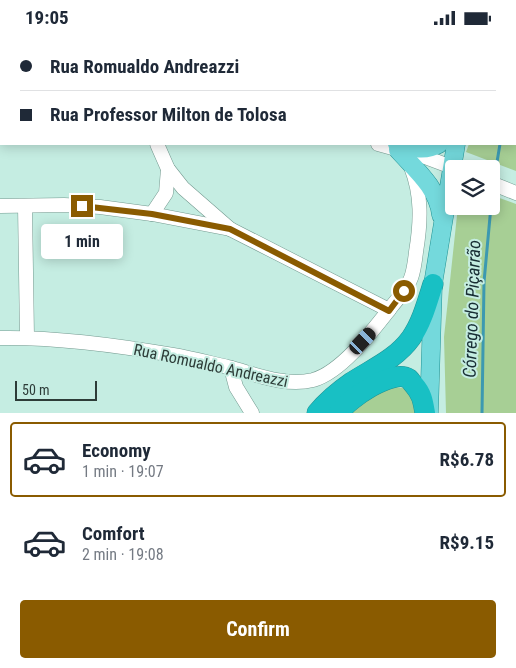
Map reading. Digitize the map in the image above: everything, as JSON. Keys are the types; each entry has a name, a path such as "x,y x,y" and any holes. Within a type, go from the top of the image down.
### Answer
{"highway":[{"path":"317,413 326,402 351,383 387,361 410,339 424,312 432,285"},
{"path":"339,413 360,393 373,385 400,377 409,379 418,389 422,395 425,413"}],"main road":[{"path":"398,147 429,149 437,145"},
{"path":"455,160 456,145"},
{"path":"398,147 410,164 424,178 437,198 442,224"},
{"path":"429,413 432,285 445,211"}],"street":[{"path":"157,145 168,169 183,188 230,229 389,311"},
{"path":"385,145 398,147 445,164"},
{"name":"Rua Romualdo Andreazzi","path":"0,338 27,337 128,348 173,355 277,381 313,380 327,374 373,331 404,291 411,278 418,241 420,198 410,164"},
{"path":"152,214 166,193 168,169"},
{"path":"500,187 512,192"},
{"path":"0,206 64,205 100,207 152,214 230,229"},
{"path":"25,206 27,337"},
{"path":"231,368 236,387 252,413"}],"green space":[{"path":"469,145 516,145 516,171 500,165 500,160 487,160 466,152"},
{"path":"500,198 516,204 516,413 446,413 444,337 457,215 500,215"},
{"path":"395,387 403,388 412,393 417,413 352,413 371,396"}],"waterway":[{"name":"Córrego do Piçarrão","path":"497,160 500,145"},
{"name":"Córrego do Piçarrão","path":"482,413 484,282 490,215"}],"route":[{"path":"82,206 152,214 230,229 389,311 404,291"}]}
